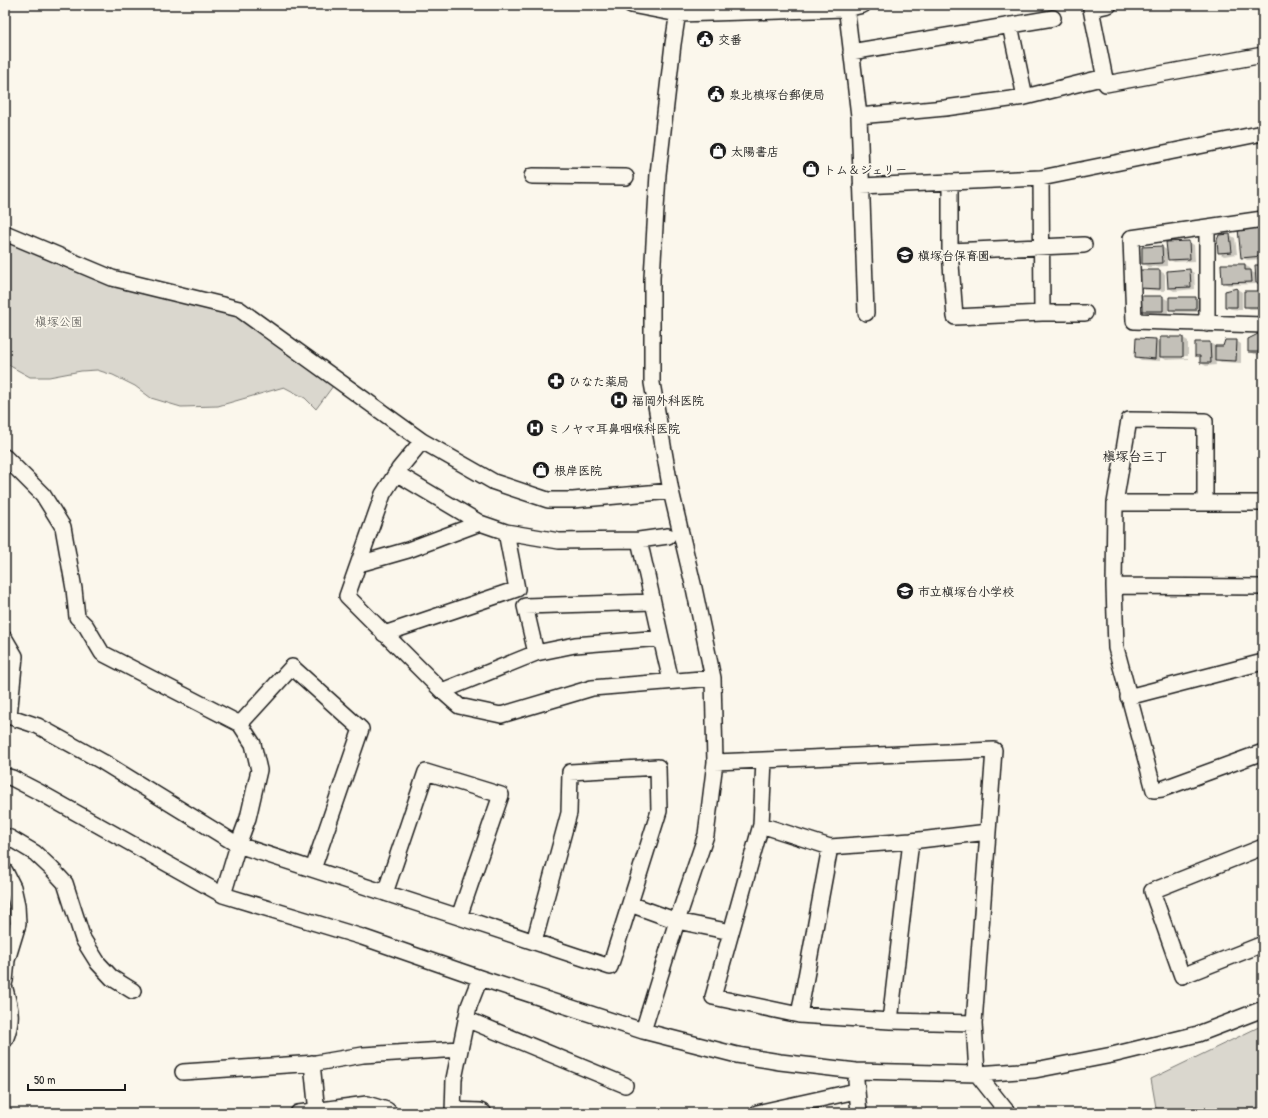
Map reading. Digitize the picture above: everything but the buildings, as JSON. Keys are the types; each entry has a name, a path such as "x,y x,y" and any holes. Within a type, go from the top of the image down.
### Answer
{"street":[{"path":"631,5 678,10 846,7 863,5"},
{"path":"1109,5 1091,8 1106,84 1263,55"},
{"path":"846,7 859,116 866,313"},
{"path":"643,1032 677,921 706,835 715,762 713,678 671,491 652,383 652,278 658,174 678,10"},
{"path":"851,52 1054,18"},
{"path":"1010,25 1025,97"},
{"path":"859,116 945,108 1025,97 1105,77"},
{"path":"861,186 1041,178 1263,132"},
{"path":"532,176 626,177"},
{"path":"1041,178 1042,313"},
{"path":"950,182 950,251 955,318 1042,313 1085,313"},
{"path":"1263,219 1131,238 1134,321 1263,325"},
{"path":"1207,228 1207,324"},
{"path":"5,233 112,278 239,309 422,441 494,482 548,500 573,500 671,491"},
{"path":"950,251 1084,245"},
{"path":"1205,503 1204,421 1129,420 1115,503 1114,586 1116,648 1154,790 1162,789 1263,752"},
{"path":"422,441 396,473 383,494 347,596 442,691 459,706 501,715 592,688 713,678"},
{"path":"5,457 43,495 63,527 74,589 77,617 86,626 102,653 240,724 253,744 259,770 248,818 223,895"},
{"path":"396,473 480,523 506,532 559,541 639,540 668,536"},
{"path":"1115,503 1263,503"},
{"path":"359,564 408,550 480,523"},
{"path":"506,532 517,589 525,606 536,653"},
{"path":"639,540 671,681"},
{"path":"1114,586 1263,587"},
{"path":"384,634 517,589"},
{"path":"525,606 653,602"},
{"path":"442,691 536,653 575,645 662,638"},
{"path":"5,639 15,656 7,716 38,726 103,762 238,845 459,916 534,942 610,967 659,811 658,767 570,772 569,813 534,942"},
{"path":"1128,697 1263,662"},
{"path":"240,724 292,667 361,729 313,869"},
{"path":"715,762 994,750 974,1023 977,1074 1008,1113"},
{"path":"764,760 761,825 713,997 799,1015 974,1023"},
{"path":"385,893 426,772 501,795 459,916"},
{"path":"5,776 41,793 223,895 362,937 643,1032 737,1055 788,1064 856,1071 977,1074 1036,1070 1112,1055 1198,1034 1263,1009"},
{"path":"761,825 830,847 911,841 988,832"},
{"path":"5,836 35,853 65,884 83,939 98,963 112,978 133,991"},
{"path":"890,1020 911,841"},
{"path":"799,1015 830,847"},
{"path":"1263,847 1152,891 1182,976 1263,944"},
{"path":"5,871 13,887 17,905 18,924 7,960 5,981"},
{"path":"630,904 677,921 731,932"},
{"path":"480,978 469,1006 466,1019 454,1079 453,1111 480,1111 484,1113"},
{"path":"5,989 10,1007 10,1027 5,1040"},
{"path":"466,1019 625,1085"},
{"path":"183,1072 312,1063 363,1055 460,1049"},
{"path":"312,1063 317,1112"},
{"path":"856,1071 856,1091 860,1113"},
{"path":"757,1113 856,1091"},
{"path":"298,1113 317,1112 367,1104 387,1110 390,1113"}],"green space":[{"name":"槇塚公園","path":"5,239 226,311 268,335 333,386 316,409 305,398 284,387 218,406 181,407 151,398 135,386 113,375 97,370 81,371 49,377 30,377 5,362"},
{"path":"1263,1025 1263,1113 1157,1113 1151,1079"}],"place":[{"name":"交番","path":"705,39"},
{"name":"泉北槙塚台郵便局","path":"716,94"},
{"name":"太陽書店","path":"718,151"},
{"name":"トム＆ジェリー","path":"811,169"},
{"name":"槇塚台保育園","path":"905,255"},
{"name":"ひなた薬局","path":"556,381"},
{"name":"福岡外科医院","path":"619,400"},
{"name":"ミノヤマ耳鼻咽喉科医院","path":"535,428"},
{"name":"根岸医院","path":"541,470"},
{"name":"市立槇塚台小学校","path":"905,591"}],"district":[{"name":"槇塚台三丁","path":"1135,456"}]}
